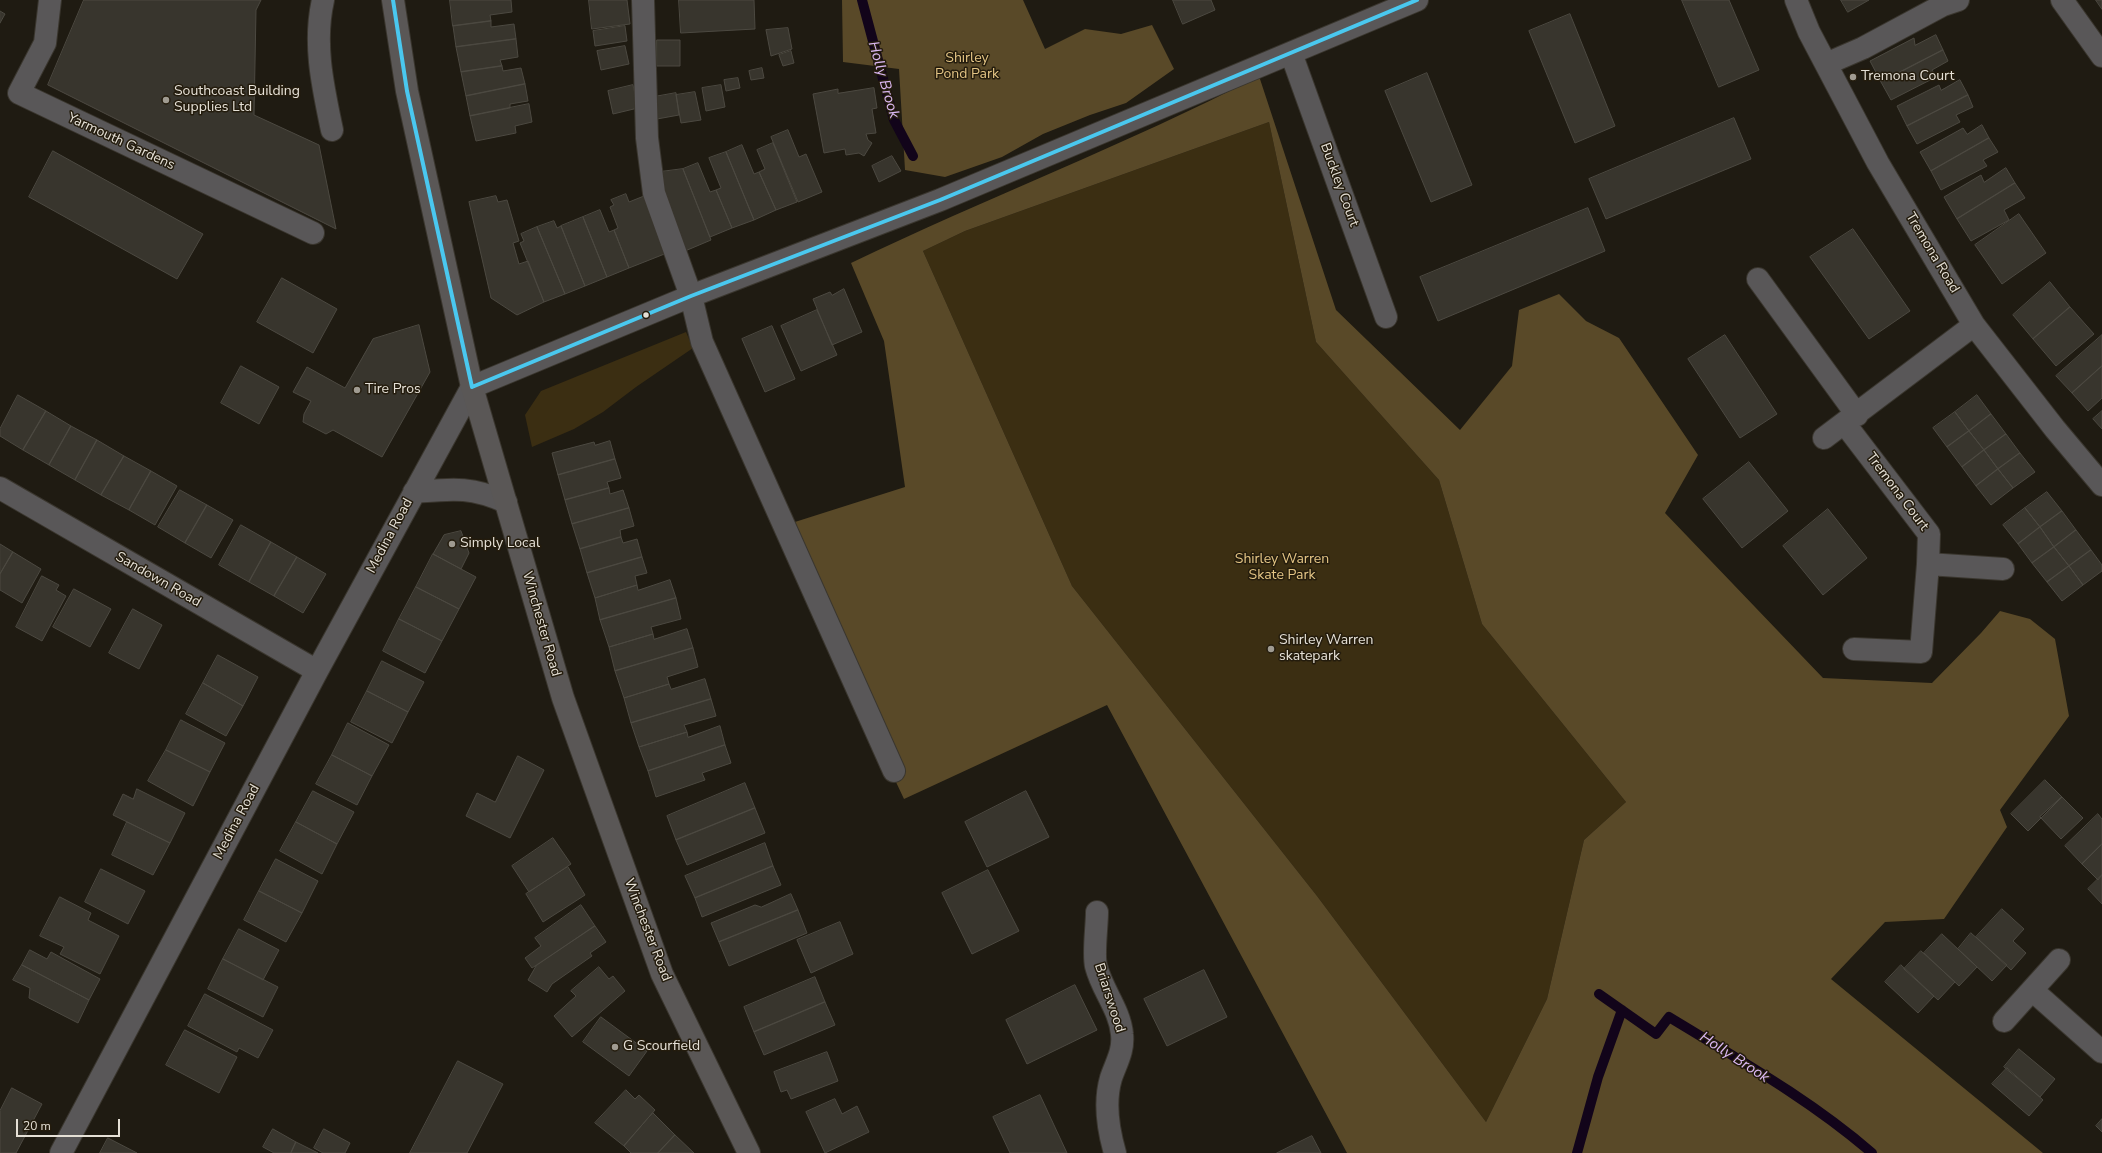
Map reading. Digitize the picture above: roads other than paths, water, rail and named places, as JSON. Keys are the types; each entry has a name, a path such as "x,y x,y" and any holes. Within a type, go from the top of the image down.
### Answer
{"main road":[{"name":"Winchester Road","path":"393,0 407,90 472,387 563,698 662,974 749,1153"}],"street":[{"name":"Yarmouth Gardens","path":"50,0 45,43 19,93 313,233"},
{"path":"323,0 318,22 320,70 332,130"},
{"path":"643,0 647,138 654,193 691,296 702,342 894,771"},
{"path":"472,387 691,296 940,200 1417,0"},
{"name":"Tremona Road","path":"1796,0 1809,32 1878,163 1974,325 2055,429 2102,485"},
{"path":"1826,64 1863,48 1943,5 1958,0"},
{"path":"2062,0 2102,56"},
{"name":"Buckley Court","path":"1291,52 1386,317"},
{"name":"Tremona Court","path":"1758,279 1929,534 1921,652 1854,649"},
{"path":"1824,438 1974,325"},
{"name":"Medina Road","path":"61,1153 316,671 472,387"},
{"name":"Sandown Road","path":"0,488 316,671"},
{"name":"Medina Road","path":"414,492 470,489 486,493 506,502"},
{"path":"1928,564 2003,569"},
{"name":"Briarswood","path":"1097,912 1096,966 1116,1011 1122,1033 1122,1052 1111,1079 1108,1105 1109,1133 1115,1153"},
{"path":"2004,1021 2059,960"},
{"path":"2032,990 2102,1052"}],"waterway":[{"name":"Holly Brook","path":"862,0 894,120 913,156"},
{"name":"Holly Brook","path":"1599,994 1656,1034 1669,1017 1774,1081 1824,1115 1872,1153"},
{"path":"1577,1153 1598,1077 1622,1010"}],"place":[{"name":"Tremona Court","path":"1853,77"},
{"name":"Southcoast Building Supplies Ltd","path":"166,100"},
{"name":"Tire Pros","path":"357,390"},
{"name":"Simply Local","path":"452,544"},
{"name":"Shirley Warren skatepark","path":"1271,649"},
{"name":"G Scourfield","path":"615,1047"}],"park label":[{"name":"Shirley Pond Park","path":"967,68"},
{"name":"Shirley Warren Skate Park","path":"1282,568"}]}
